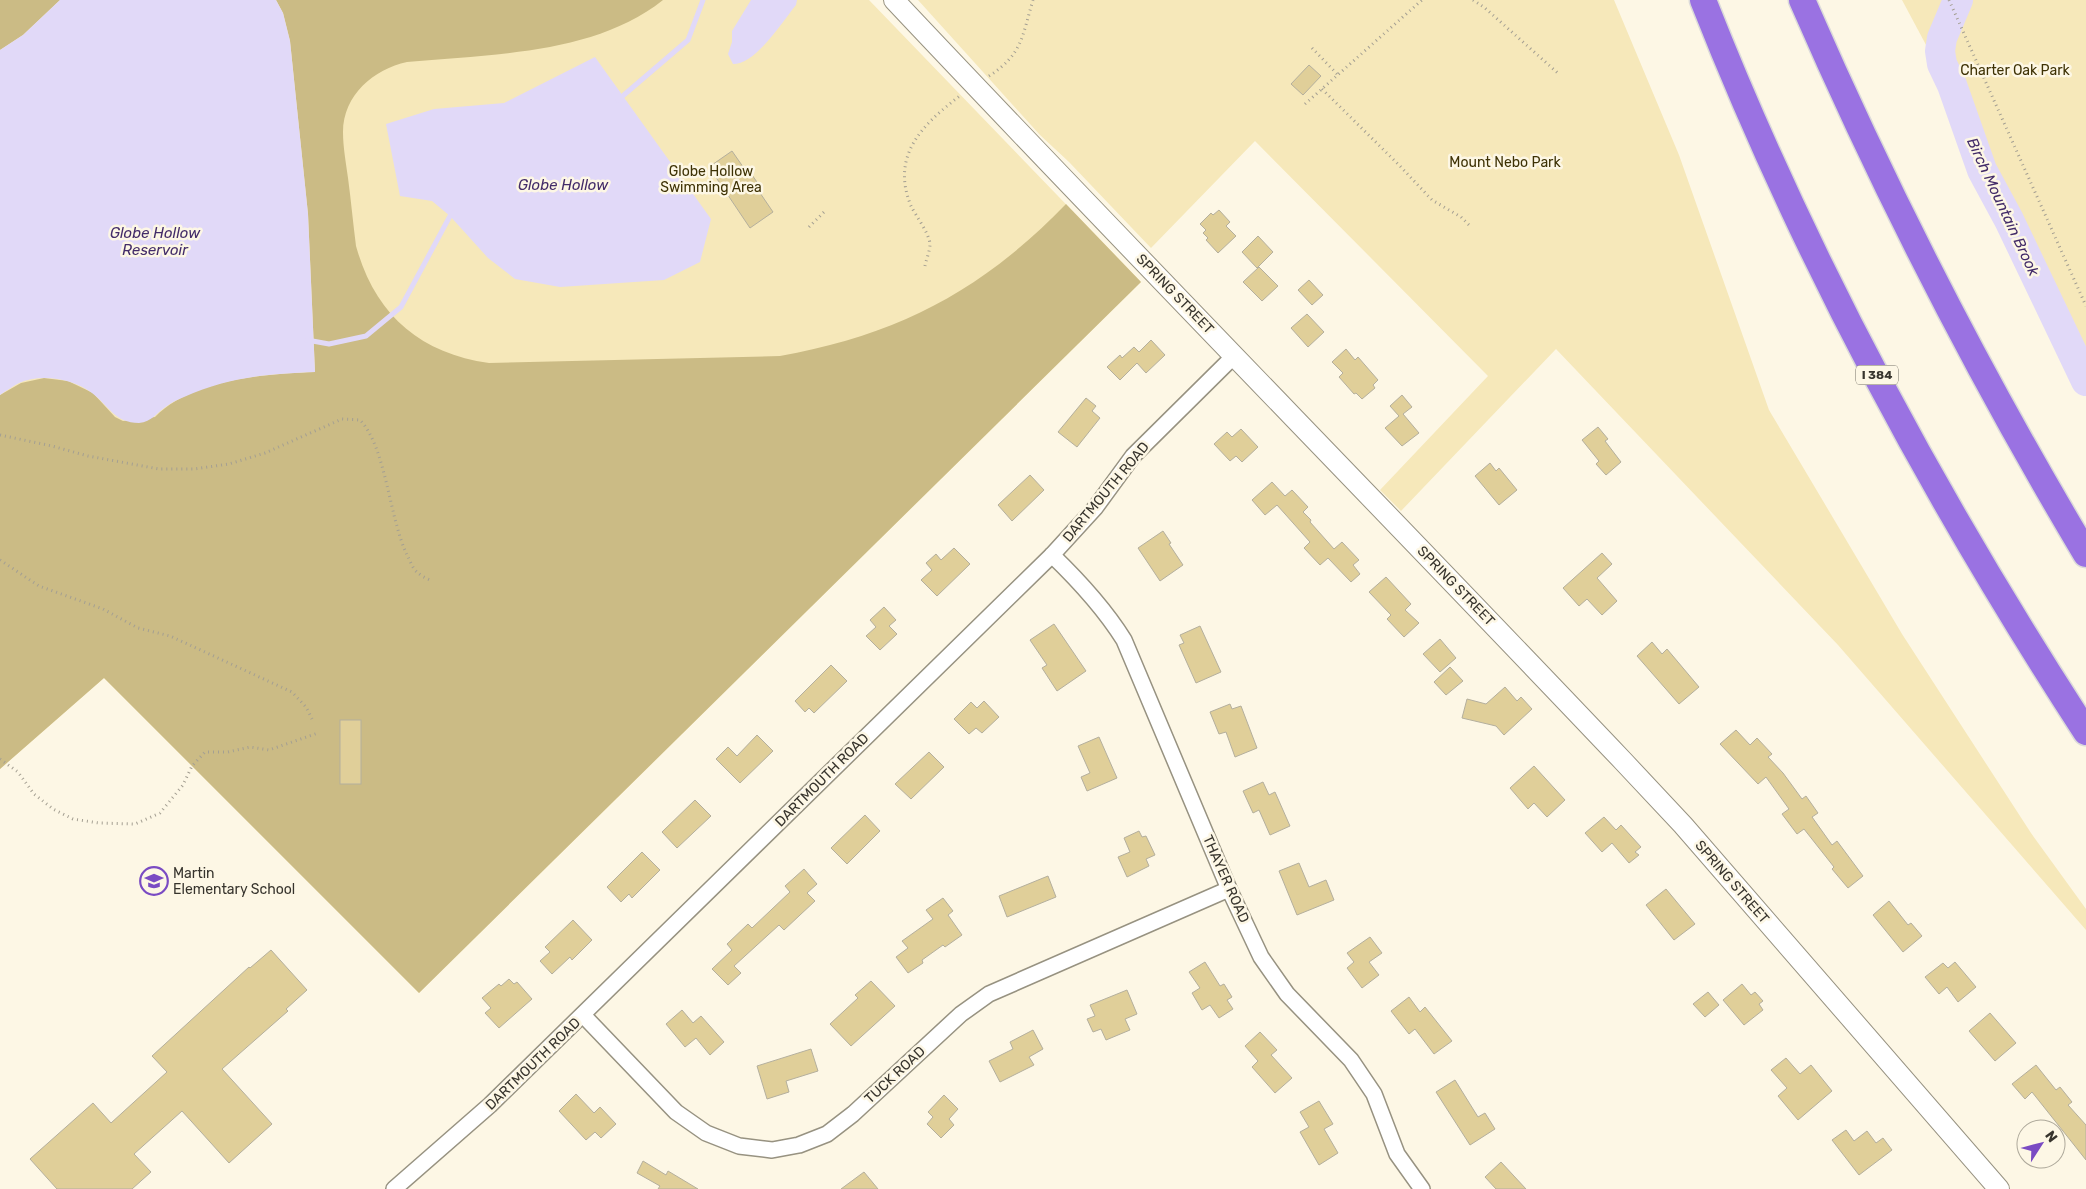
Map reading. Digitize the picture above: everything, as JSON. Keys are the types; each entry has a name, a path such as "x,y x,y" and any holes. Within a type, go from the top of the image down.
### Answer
{"highway":[{"name":"I 384","path":"1703,0 1779,176 1871,364 1961,530 2022,632 2086,732"},
{"path":"1802,0 1855,119 1936,285 2005,415 2086,554"}],"street":[{"name":"SPRING STREET","path":"894,0 1502,633 1683,825 1999,1189"},
{"name":"DARTMOUTH ROAD","path":"394,1189 473,1122 1052,555 1095,508 1133,456 1234,356"},
{"name":"THAYER ROAD","path":"1052,555 1109,616 1124,640 1229,889 1261,957 1282,987 1351,1060 1374,1094 1397,1154 1422,1189"},
{"name":"TUCK ROAD","path":"583,1015 676,1112 706,1133 739,1146 772,1150 800,1145 827,1134 853,1114 961,1014 989,994 1229,889"}],"path":[{"path":"925,266 930,244 911,206 905,186 905,161 915,138 932,119 974,85 1004,66 1018,49 1033,0"},
{"path":"1305,104 1422,0"},
{"path":"1473,0 1485,8 1560,75"},
{"path":"1949,0 2086,306"},
{"path":"1312,48 1338,75"},
{"path":"1322,89 1432,200 1460,217 1469,225"},
{"path":"809,227 825,211"},
{"path":"0,435 88,456 150,468 194,469 229,464 265,453 342,419 360,420 369,430 382,468 403,546 415,571 430,580"},
{"path":"0,560 39,586 103,609 138,628 170,636 203,653 250,671 292,692 306,707 312,719"},
{"path":"0,759 18,772 34,794 53,809 73,819 99,823 135,824 160,813 183,785 192,766 205,752 228,752 250,747 269,750 318,733"}],"green space":[{"name":"Globe Hollow Swimming Area","path":"0,0 869,0 1141,282 419,993 104,678 0,769"},
{"name":"Mount Nebo Park","path":"918,0 1614,0 1679,155 1769,410 1902,634 2031,833 2086,909 2086,930 1838,645 1556,349 1401,511 1380,490 1488,376 1255,141 1151,248 1069,162 1040,135"},
{"name":"Charter Oak Park","path":"1902,0 2086,0 2086,355 2050,297 1988,168 1946,90 1933,58"}],"shaded area":[{"path":"0,0 60,0 23,35 0,50"},
{"path":"276,0 663,0 636,18 606,32 574,42 540,49 407,62 395,66 372,77 355,95 348,106 344,119 344,149 356,246 364,270 375,292 403,326 421,340 441,350 464,358 489,363 780,356 823,347 900,321 936,304 970,284 1003,261 1066,204 1141,282 419,993 104,678 0,769 0,395 21,383 44,378 68,381 93,393 115,417 123,421 155,417 170,404 188,394 230,381 252,377 315,372 308,214 290,41 283,13"}],"water":[{"name":"Globe Hollow Reservoir","path":"60,0 276,0 283,13 290,41 308,214 315,372 248,378 217,385 175,401 163,408 151,419 139,423 118,417 85,388 67,381 37,378 17,384 0,395 0,50 23,35"},
{"path":"751,0 797,0 796,5 759,50 742,62 733,64 728,54 732,42 732,31"},
{"name":"Globe Hollow","path":"595,57 711,219 700,262 664,280 560,287 515,279 488,258 450,216 432,201 400,196 386,124 434,109 504,103"}],"building":[{"path":"1309,65 1321,76 1303,95 1291,84"},
{"path":"732,151 748,174 750,172 761,188 758,190 773,212 750,228 709,167"},
{"path":"1219,210 1230,222 1226,226 1236,236 1218,253 1206,240 1208,238 1203,233 1206,230 1200,224 1211,213 1213,215"},
{"path":"1258,236 1273,252 1257,268 1242,252"},
{"path":"1259,267 1278,286 1262,301 1243,282"},
{"path":"1309,280 1323,295 1312,305 1298,290"},
{"path":"1307,314 1324,332 1308,347 1291,328"},
{"path":"1151,340 1165,355 1146,373 1137,363 1120,380 1107,367 1120,355 1122,358 1134,347 1139,352"},
{"path":"1346,349 1355,360 1358,357 1378,380 1373,385 1375,388 1362,399 1356,393 1354,394 1339,377 1343,373 1332,362"},
{"path":"1402,395 1412,407 1403,414 1419,433 1402,446 1385,428 1399,416 1390,406"},
{"path":"1086,398 1096,406 1092,411 1100,418 1077,447 1058,432"},
{"path":"1598,427 1608,439 1605,441 1621,462 1606,475 1596,464 1599,461 1582,440"},
{"path":"1241,429 1258,447 1242,462 1236,456 1230,461 1214,444 1227,432 1232,437"},
{"path":"1490,463 1496,471 1499,468 1517,490 1499,505 1475,476"},
{"path":"1030,475 1044,490 1012,521 998,505"},
{"path":"1272,482 1285,496 1292,490 1308,507 1303,512 1334,549 1342,542 1359,560 1353,565 1360,574 1351,582 1328,558 1320,565 1304,548 1310,542 1277,505 1265,515 1252,500"},
{"path":"1163,531 1183,565 1160,581 1138,548"},
{"path":"954,548 970,564 937,596 921,580 932,570 926,563 936,554 941,560"},
{"path":"1602,553 1612,564 1597,578 1617,601 1602,615 1587,599 1579,606 1563,588"},
{"path":"1386,577 1411,604 1405,610 1419,623 1404,637 1387,619 1391,615 1369,592"},
{"path":"884,607 896,620 889,626 897,634 880,650 866,636 876,627 870,620"},
{"path":"1054,624 1086,671 1057,691 1042,668 1047,665 1030,640"},
{"path":"1200,626 1221,672 1196,683 1179,645 1184,643 1180,635"},
{"path":"1440,639 1456,658 1440,672 1423,654"},
{"path":"1652,642 1662,654 1667,649 1699,687 1679,704 1637,656"},
{"path":"831,665 847,681 814,713 809,708 805,712 795,701"},
{"path":"1450,667 1463,681 1446,695 1434,682"},
{"path":"1505,687 1517,701 1521,697 1532,709 1504,735 1496,726 1462,718 1467,699 1486,704"},
{"path":"984,701 999,717 982,733 976,728 969,734 954,719 971,702 977,708"},
{"path":"1230,704 1232,709 1241,706 1257,748 1235,757 1226,732 1219,734 1210,712"},
{"path":"340,720 361,720 361,784 340,784"},
{"path":"1736,730 1750,745 1757,738 1772,754 1768,757 1783,773 1802,799 1806,796 1818,813 1812,817 1832,845 1837,841 1863,876 1848,888 1804,829 1797,834 1782,814 1789,809 1766,777 1758,784 1720,744"},
{"path":"757,735 773,751 740,783 716,759 728,747 737,756"},
{"path":"1099,737 1117,778 1087,791 1081,777 1090,773 1078,746"},
{"path":"929,752 944,767 911,799 895,784"},
{"path":"1534,766 1565,800 1547,817 1534,803 1528,809 1510,788"},
{"path":"1263,782 1269,795 1275,792 1290,826 1270,835 1259,810 1253,813 1243,791"},
{"path":"695,800 711,816 677,848 662,832"},
{"path":"865,815 880,831 847,864 831,848"},
{"path":"1604,817 1616,830 1621,825 1641,847 1635,852 1639,855 1629,863 1612,843 1602,852 1585,833"},
{"path":"1139,831 1142,837 1146,836 1155,855 1146,859 1149,866 1127,877 1118,857 1130,852 1124,838"},
{"path":"642,852 660,870 632,898 629,894 621,902 607,887"},
{"path":"1299,863 1309,887 1326,880 1334,900 1297,915 1279,871"},
{"path":"804,869 817,884 807,893 815,901 784,930 779,925 734,966 741,973 728,985 712,969 732,950 727,944 748,924 752,928 790,892 785,886"},
{"path":"1048,876 1056,897 1007,917 999,896"},
{"path":"1666,889 1695,924 1674,940 1646,905"},
{"path":"943,898 953,911 948,915 962,935 945,947 943,945 922,960 923,963 908,973 896,957 908,948 902,941 933,919 926,910"},
{"path":"1889,901 1908,925 1911,923 1922,936 1903,952 1873,915"},
{"path":"573,920 592,940 572,960 570,957 552,974 540,961 550,952 545,947"},
{"path":"1370,937 1382,953 1369,962 1379,975 1362,988 1347,968 1354,962 1347,953"},
{"path":"271,950 307,990 286,1009 288,1011 222,1069 272,1124 229,1163 182,1111 134,1154 151,1172 132,1189 57,1189 30,1159 93,1103 111,1123 167,1072 152,1056 249,967"},
{"path":"1205,962 1220,986 1224,984 1232,997 1227,1000 1233,1009 1219,1018 1210,1005 1202,1010 1192,993 1200,988 1189,972"},
{"path":"1955,962 1976,987 1958,1002 1947,987 1939,994 1925,977 1943,963 1948,968"},
{"path":"509,979 514,984 517,982 532,999 499,1028 485,1013 491,1008 482,998 499,984 501,986"},
{"path":"871,981 895,1006 851,1046 830,1024 858,998 855,995"},
{"path":"1742,984 1751,995 1755,992 1763,1001 1759,1004 1763,1010 1744,1025 1723,1000"},
{"path":"1127,990 1137,1014 1125,1019 1130,1030 1106,1040 1101,1029 1093,1032 1087,1019 1095,1016 1090,1005"},
{"path":"1708,992 1719,1005 1705,1017 1693,1004"},
{"path":"1409,997 1420,1012 1425,1007 1452,1041 1434,1054 1415,1029 1409,1034 1391,1011"},
{"path":"682,1010 693,1023 701,1016 724,1042 710,1055 696,1038 685,1047 666,1024"},
{"path":"1990,1013 2016,1043 1995,1061 1969,1031"},
{"path":"1033,1030 1043,1049 1029,1057 1034,1065 1000,1082 989,1061 1013,1049 1010,1042"},
{"path":"1260,1032 1277,1050 1271,1055 1292,1078 1275,1093 1252,1067 1258,1061 1245,1046"},
{"path":"811,1049 818,1071 786,1081 789,1092 767,1099 757,1066"},
{"path":"1786,1058 1800,1074 1811,1065 1832,1091 1798,1120 1778,1096 1787,1088 1771,1070"},
{"path":"2036,1065 2056,1090 2060,1087 2072,1102 2068,1105 2086,1125 2086,1160 2066,1135 2066,1119 2053,1119 2032,1092 2025,1099 2012,1084"},
{"path":"1455,1080 1478,1117 1485,1113 1495,1129 1470,1145 1436,1092"},
{"path":"576,1094 594,1113 600,1107 616,1124 601,1138 595,1132 586,1140 559,1111"},
{"path":"944,1095 958,1109 949,1119 954,1125 941,1138 927,1124 933,1117 928,1112"},
{"path":"1319,1101 1333,1124 1324,1129 1338,1153 1319,1165 1300,1132 1309,1127 1300,1112"},
{"path":"1846,1130 1854,1141 1867,1131 1876,1143 1883,1138 1892,1150 1859,1175 1832,1140"},
{"path":"643,1161 666,1175 668,1171 698,1189 658,1189 660,1186 637,1173"},
{"path":"1501,1162 1526,1189 1496,1189 1485,1177"},
{"path":"864,1172 878,1189 841,1189"}],"waterway":[{"path":"618,100 688,40 703,0"},
{"name":"Birch Mountain Brook","path":"1958,0 1942,38 1940,51 1942,64 1952,85 1982,170 2009,220 2086,381"},
{"path":"307,340 329,344 366,336 401,307 450,216 454,213"}],"place":[{"name":"Martin Elementary School","path":"154,881"}]}
